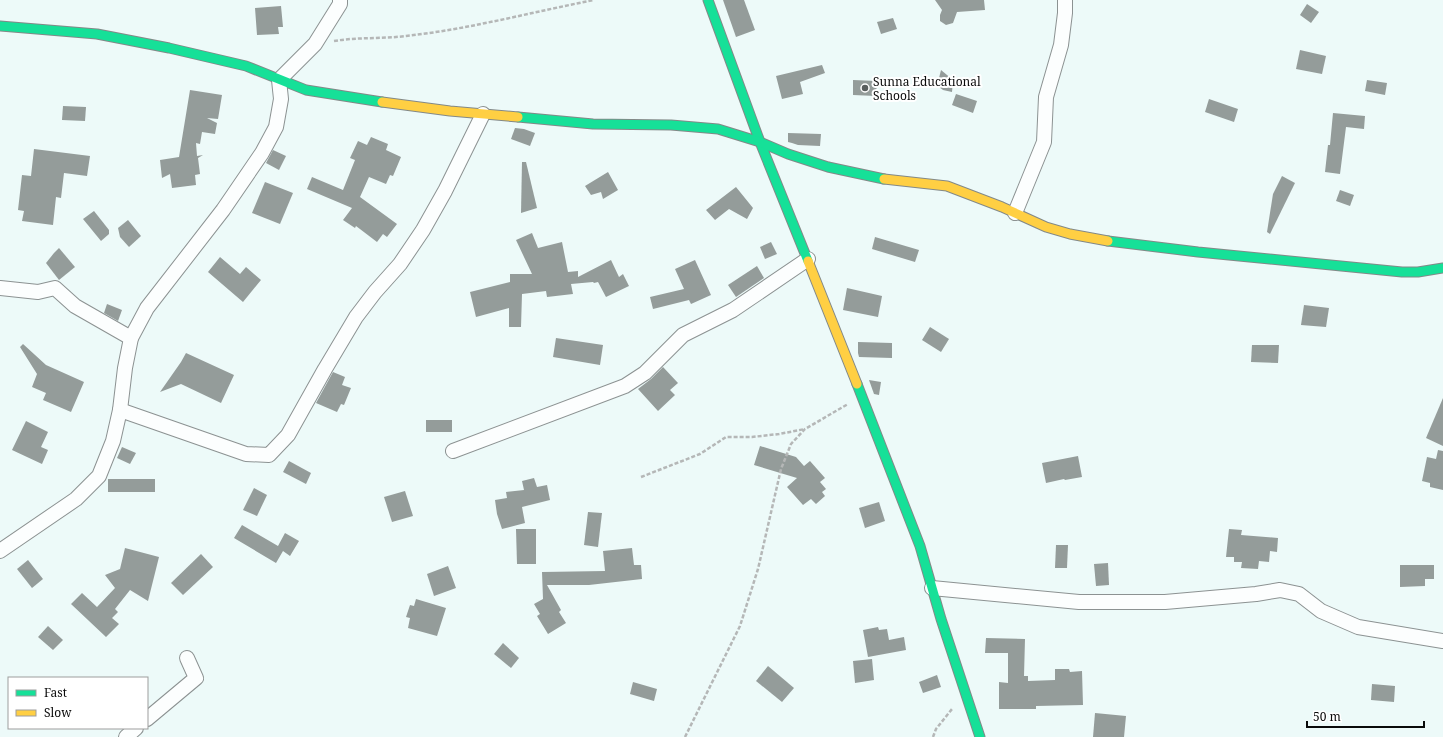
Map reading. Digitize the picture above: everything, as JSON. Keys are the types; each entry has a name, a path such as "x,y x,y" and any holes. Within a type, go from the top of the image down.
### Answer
{"street":[{"path":"0,551 76,499 99,476 113,441 120,410 124,368 131,338 147,308 223,210 262,153 276,127 281,99 280,80 315,44 340,4 340,0"},
{"path":"708,0 760,142 862,395 920,546 980,737"},
{"path":"1015,213 1044,142 1046,97 1061,45 1065,0"},
{"path":"0,26 97,34 169,48 246,66 306,90 395,104 592,124 671,125 718,129 760,142 788,154 828,167 875,178 947,186 1046,227 1095,239 1190,251 1402,272 1418,272 1443,268"},
{"path":"120,410 246,454 269,455 288,435 356,317 375,292 400,264 423,230 483,114"},
{"path":"453,451 625,386 646,373 683,335 734,310 808,259"},
{"path":"0,288 38,292 55,288 75,306 131,338"},
{"path":"932,588 1079,602 1165,602 1256,594 1280,590 1299,594 1321,611 1358,627 1443,640"},
{"path":"148,717 196,678 187,658"},
{"path":"126,737 135,729"}],"path":[{"path":"315,44 349,39 405,37 459,29 594,0"},
{"path":"685,737 740,626 758,569 781,469 791,444 806,429 862,395"},
{"path":"641,476 700,454 726,437 752,437 806,429"},
{"path":"933,737 936,728 964,690"}],"building":[{"path":"723,0 744,0 755,30 736,37"},
{"path":"935,0 984,0 985,10 957,12 953,23 946,25 940,21 942,10"},
{"path":"1307,4 1319,12 1311,23 1300,15"},
{"path":"281,6 283,27 278,27 279,34 257,35 255,8"},
{"path":"893,18 897,29 881,34 877,22"},
{"path":"1300,50 1326,56 1322,74 1296,69"},
{"path":"822,65 825,73 800,82 803,94 782,99 776,76"},
{"path":"941,70 953,80 952,92 943,90 939,87 938,82"},
{"name":"Sunna Educational Schools","path":"853,80 877,81 876,96 853,95"},
{"path":"1367,80 1387,83 1385,95 1365,91"},
{"path":"190,90 222,95 218,119 207,118 217,123 215,134 202,132 200,144 196,143 197,156 203,155 198,158 200,174 195,175 196,185 172,188 170,174 162,178 160,160 179,157"},
{"path":"956,94 977,101 973,113 952,105"},
{"path":"1209,99 1238,109 1234,122 1205,112"},
{"path":"63,106 86,107 85,121 62,120"},
{"path":"1333,113 1365,116 1364,129 1346,127 1340,174 1325,172 1328,145 1330,145"},
{"path":"515,128 524,129 535,133 530,146 511,139"},
{"path":"788,133 821,134 820,146 798,145 788,142"},
{"path":"371,137 388,144 386,150 401,157 393,176 390,175 386,184 369,177 360,197 397,224 387,237 383,234 377,242 356,226 355,228 343,220 352,208 307,189 312,177 343,190 355,160 350,158 358,141 367,145"},
{"path":"34,149 90,156 87,176 64,173 61,198 56,197 53,225 22,221 24,211 18,210 22,175 31,176"},
{"path":"273,150 286,156 279,170 266,163"},
{"path":"522,162 526,162 537,208 521,213"},
{"path":"608,172 618,190 603,199 601,192 591,195 585,186"},
{"path":"1282,176 1295,183 1270,234 1267,232 1273,194"},
{"path":"265,182 293,193 280,224 252,213"},
{"path":"736,187 753,208 747,219 729,209 715,220 706,210"},
{"path":"1340,190 1354,195 1350,206 1336,201"},
{"path":"94,211 109,230 109,234 101,241 83,219"},
{"path":"128,220 141,236 129,247 120,237 118,228"},
{"path":"532,233 538,248 562,242 568,272 578,271 578,277 611,260 619,277 623,274 629,286 606,297 598,282 571,284 573,294 547,297 546,291 522,294 521,327 509,327 509,308 476,317 470,292 510,282 510,274 532,274 516,240"},
{"path":"875,237 919,250 915,262 872,249"},
{"path":"771,242 777,254 765,259 760,247"},
{"path":"59,248 75,267 59,280 46,263"},
{"path":"220,257 240,274 246,267 261,280 243,302 208,272"},
{"path":"695,260 711,295 691,304 689,300 653,309 650,297 684,289 675,269"},
{"path":"757,266 764,278 736,297 728,285"},
{"path":"847,288 882,296 878,317 843,310"},
{"path":"107,304 122,310 118,321 104,313"},
{"path":"1304,305 1329,308 1326,327 1301,325"},
{"path":"930,327 949,339 941,352 922,340"},
{"path":"556,338 603,345 600,365 553,357"},
{"path":"858,342 892,343 892,358 859,357"},
{"path":"23,344 46,365 84,382 71,412 43,400 46,393 32,387 37,374 20,347"},
{"path":"1252,345 1279,345 1278,363 1251,362"},
{"path":"186,353 234,375 221,403 181,384 160,392"},
{"path":"663,367 678,383 670,390 675,395 658,411 638,389"},
{"path":"333,372 345,377 342,385 351,388 344,405 341,404 337,412 316,403"},
{"path":"869,380 881,382 879,395 874,394"},
{"path":"1443,398 1443,446 1426,438"},
{"path":"426,420 452,420 452,432 426,432"},
{"path":"26,421 48,432 41,447 48,450 42,464 12,450"},
{"path":"760,446 796,457 804,466 810,461 825,478 820,482 826,489 822,492 825,496 816,504 811,499 803,505 787,487 797,478 754,465"},
{"path":"122,447 136,453 130,464 117,458"},
{"path":"1438,450 1443,451 1443,490 1430,487 1430,483 1422,481 1427,457 1436,459"},
{"path":"1078,456 1082,477 1046,483 1042,463"},
{"path":"289,461 311,473 306,484 283,472"},
{"path":"534,478 537,487 547,485 550,500 522,507 525,523 502,529 497,514 495,500 507,498 506,492 524,490 522,481"},
{"path":"108,479 155,479 155,492 108,492"},
{"path":"254,488 267,495 257,516 243,510"},
{"path":"405,491 413,516 392,522 384,497"},
{"path":"879,502 885,521 865,528 859,508"},
{"path":"588,512 602,513 598,547 584,545"},
{"path":"242,525 278,546 285,533 299,541 290,556 283,551 276,563 234,538"},
{"path":"516,529 536,529 536,564 517,564"},
{"path":"1229,529 1242,530 1241,535 1278,538 1277,552 1270,551 1269,562 1259,561 1258,569 1241,568 1242,562 1234,562 1234,557 1226,557"},
{"path":"1056,545 1068,545 1067,568 1055,568"},
{"path":"125,548 159,557 148,601 130,590 115,609 118,612 112,618 119,624 106,637 71,604 82,593 97,607 115,588 105,575 120,569"},
{"path":"632,548 634,565 641,565 642,579 589,585 547,585 561,610 559,612 566,623 548,634 537,616 540,614 534,604 543,599 542,572 605,571 603,551"},
{"path":"201,554 213,567 183,595 171,583"},
{"path":"28,560 43,579 32,588 17,569"},
{"path":"1108,563 1109,585 1096,586 1094,564"},
{"path":"1400,565 1434,565 1434,579 1425,579 1425,586 1400,587"},
{"path":"448,566 456,588 434,596 427,574"},
{"path":"416,599 446,608 437,636 408,628 410,618 406,617 410,605 414,606"},
{"path":"48,626 63,640 53,650 38,637"},
{"path":"878,627 879,630 887,629 889,640 904,637 906,650 868,657 863,630"},
{"path":"986,638 1025,639 1024,676 1028,676 1028,681 1055,680 1055,669 1069,669 1070,672 1082,671 1083,705 1036,706 1036,709 999,709 999,682 1008,683 1008,653 985,653"},
{"path":"503,643 519,658 511,668 494,654"},
{"path":"872,659 874,680 855,683 853,661"},
{"path":"768,666 794,688 782,702 756,681"},
{"path":"937,675 941,687 923,693 919,682"},
{"path":"633,682 657,689 654,701 630,694"},
{"path":"1372,684 1395,686 1394,702 1371,700"},
{"path":"1095,713 1126,716 1124,737 1093,737"}],"traffic: fast":[{"path":"708,0 760,142 808,261"},
{"path":"0,26 97,34 169,48 246,66 306,90 382,102"},
{"path":"518,117 593,124 671,125 718,129 760,142 788,154 828,167 884,179"},
{"path":"1108,241 1198,252 1402,272 1418,272 1443,268"},
{"path":"857,384 920,546 941,619 980,737"}],"traffic: slow":[{"path":"382,102 450,111 518,117"},
{"path":"884,179 947,186 1002,207 1046,227 1070,234 1108,241"},
{"path":"808,261 857,384"}],"place":[{"name":"Sunna Educational Schools","path":"865,88"}]}
